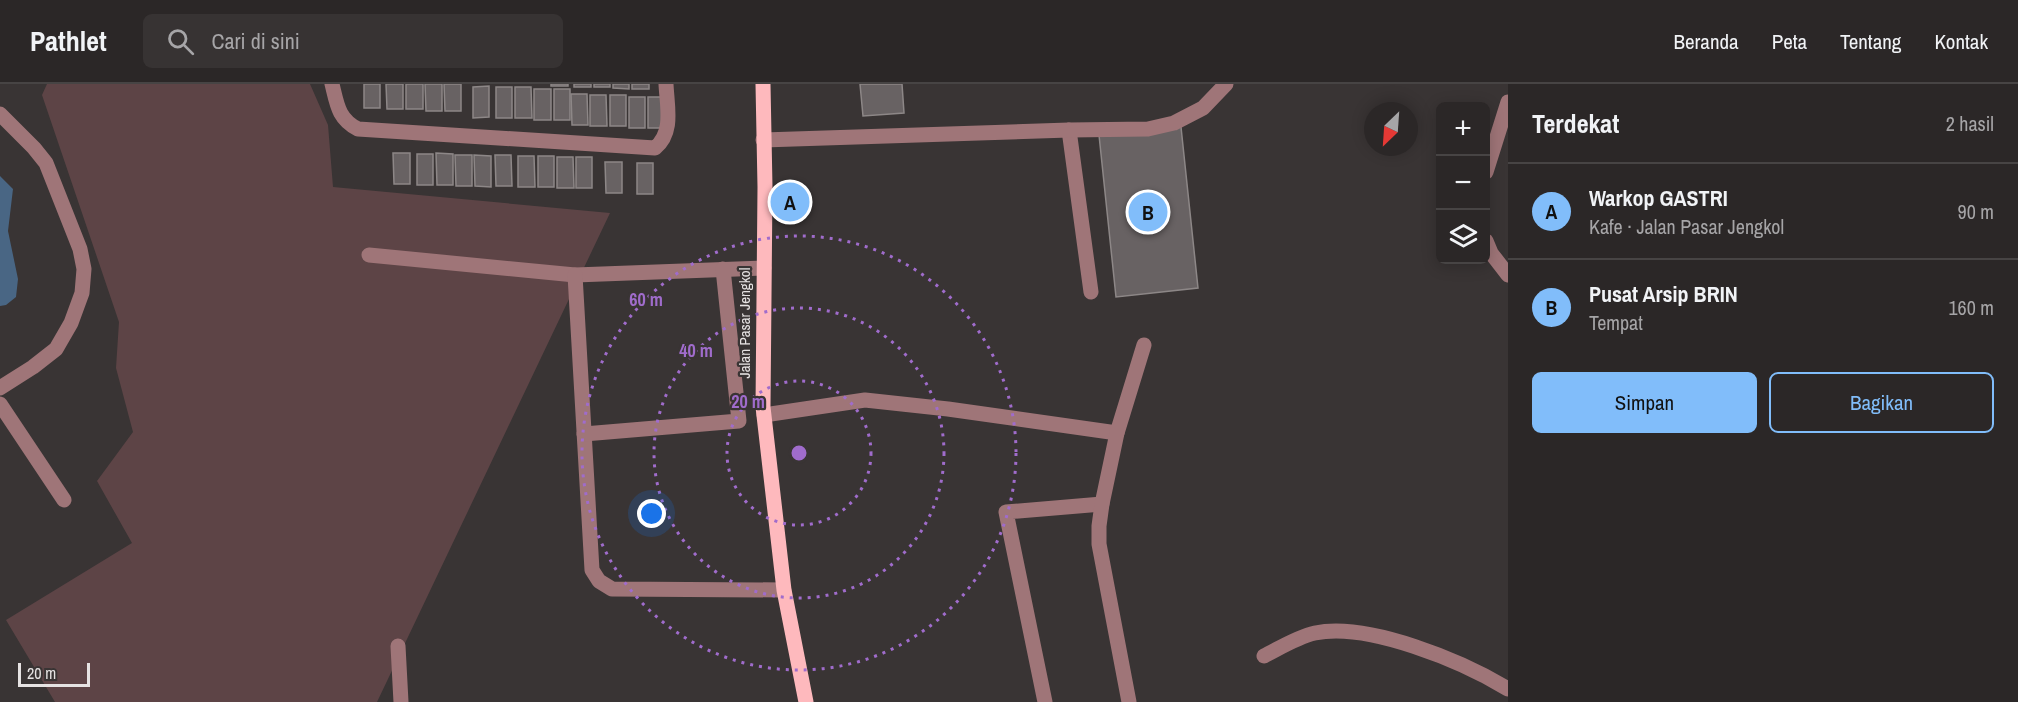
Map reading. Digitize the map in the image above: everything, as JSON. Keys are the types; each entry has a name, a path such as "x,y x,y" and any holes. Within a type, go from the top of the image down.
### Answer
{"main road":[{"name":"Jalan Pasar Jengkol","path":"763,84 764,415 784,590 806,702"}],"street":[{"path":"332,84 340,112 346,123 358,129 655,148 664,141 668,129 666,84"},
{"path":"764,140 1148,129 1174,123 1203,108 1226,84"},
{"path":"1490,157 1508,102"},
{"path":"0,114 34,148 49,169 80,249 84,269 82,293 71,323 56,349 0,388"},
{"path":"1069,130 1091,292"},
{"path":"1490,251 1508,275"},
{"path":"369,255 575,275 764,268"},
{"path":"584,434 739,420 723,269"},
{"path":"575,275 592,570 599,581 612,589 784,590"},
{"path":"1129,702 1099,544 1098,526 1117,433 1144,345"},
{"path":"764,415 865,400 948,409 1117,433"},
{"path":"0,404 64,500"},
{"path":"1045,702 1006,512 1102,504"},
{"path":"1264,656 1312,634 1350,631 1370,634 1434,654 1508,689"},
{"path":"398,646 401,702"}],"shaded area":[{"path":"47,84 310,84 328,125 333,187 610,213 377,702 55,702 6,620 132,543 97,481 133,432 116,368 119,322 42,95"}],"water":[{"path":"0,176 13,189 8,231 18,279 16,297 6,305 0,306"}],"building":[{"path":"364,84 380,84 380,108 364,108"},
{"path":"386,84 403,84 403,109 387,109"},
{"path":"406,84 423,84 423,109 406,109"},
{"path":"425,84 442,84 442,111 426,111"},
{"path":"444,84 461,84 461,111 445,111"},
{"path":"551,84 568,84 568,86 551,86"},
{"path":"574,84 591,84 591,87 574,87"},
{"path":"594,84 610,84 610,87 594,87"},
{"path":"613,84 629,84 629,89 613,88"},
{"path":"632,84 649,84 649,89 632,89"},
{"path":"860,84 902,84 904,113 863,116"},
{"path":"489,86 489,117 473,118 473,87"},
{"path":"496,87 512,87 512,118 496,118"},
{"path":"515,87 531,87 532,118 515,118"},
{"path":"534,89 551,89 551,120 534,120"},
{"path":"554,89 570,89 570,120 554,120"},
{"path":"571,94 587,94 588,125 572,125"},
{"path":"590,95 606,95 607,126 590,126"},
{"path":"610,95 626,95 626,126 610,126"},
{"path":"629,97 645,97 645,128 629,128"},
{"path":"648,97 664,97 664,128 648,128"},
{"path":"1181,127 1198,288 1116,297 1099,135"},
{"path":"393,153 410,153 410,184 394,184"},
{"path":"436,153 453,154 453,185 437,185"},
{"path":"417,154 433,154 433,185 417,185"},
{"path":"455,155 472,155 472,186 456,186"},
{"path":"474,155 491,156 491,187 475,186"},
{"path":"495,155 511,155 512,186 496,186"},
{"path":"518,156 534,156 535,187 518,187"},
{"path":"538,156 554,156 554,187 538,187"},
{"path":"557,157 573,157 574,188 557,188"},
{"path":"576,157 592,157 592,188 576,188"},
{"path":"605,162 622,162 622,193 606,193"},
{"path":"637,163 653,163 653,194 637,194"}],"place":[{"name":"Warkop GASTRI","path":"790,202"},
{"name":"Pusat Arsip BRIN","path":"1148,212"}]}
